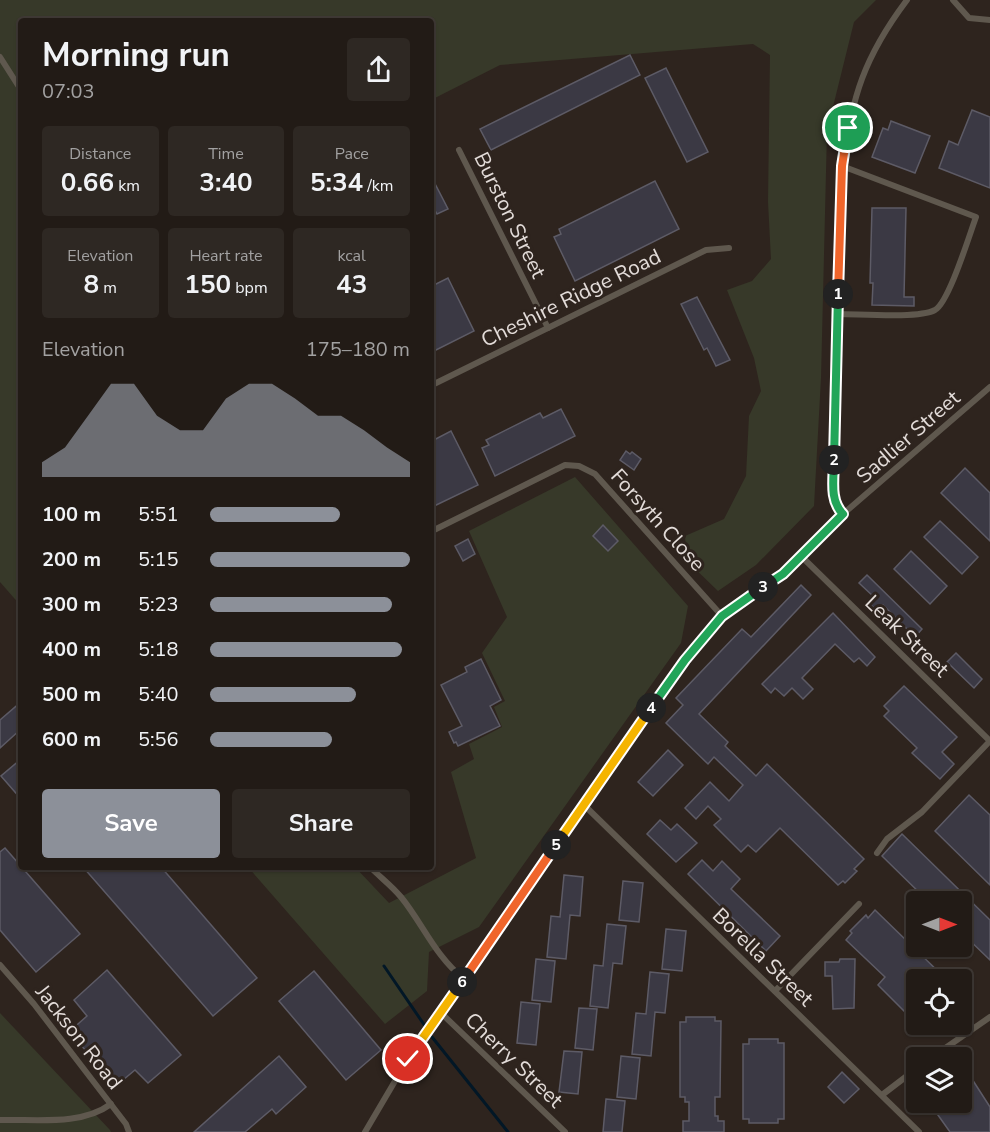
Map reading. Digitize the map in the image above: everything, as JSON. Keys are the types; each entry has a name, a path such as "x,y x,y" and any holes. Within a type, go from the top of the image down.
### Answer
{"lane":[{"path":"843,514 836,507 834,499 842,166 848,128 865,65 889,23 907,0"},
{"path":"953,0 969,18 990,20"},
{"path":"0,57 18,85"},
{"name":"Burston Street","path":"459,150 548,328"},
{"path":"838,314 922,314 937,309 947,296 976,218 842,166"},
{"name":"Cheshire Ridge Road","path":"434,384 706,250 729,248"},
{"name":"Sadlier Street","path":"365,1132 408,1059 685,660 722,616 783,574 843,514 990,387"},
{"name":"Forsyth Close","path":"434,530 565,465 579,466 595,474 722,616"},
{"name":"Leak Street","path":"801,556 990,741"},
{"path":"877,853 886,839 922,812 990,741"},
{"name":"Borella Street","path":"584,805 919,1132"},
{"path":"373,870 401,897 450,967 464,979"},
{"path":"775,991 860,904"},
{"name":"Jackson Road","path":"0,965 34,1004 126,1124 129,1132"},
{"name":"Cherry Street","path":"440,1012 565,1132"},
{"path":"947,1047 990,1017"},
{"path":"882,1095 906,1077"},
{"path":"0,1120 78,1118 104,1109 111,1104"}],"green space":[{"path":"0,0 876,0 854,22 827,131 821,378 814,506 756,565 718,591 687,561 685,536 724,519 746,476 749,416 761,391 754,358 727,290 752,281 771,259 768,202 770,55 753,44 500,65 434,98 434,18 18,18 18,603 0,582"},
{"path":"575,477 688,606 681,643 479,927 429,952 427,991 385,1024 251,870 358,870 389,903 476,858 451,772 474,759 469,744 502,727 494,707 505,701 482,653 507,617 469,531"},
{"path":"0,1013 110,1130 111,1132 0,1132"}],"building":[{"path":"630,55 640,75 491,150 480,129"},
{"path":"666,68 708,152 687,162 645,78"},
{"path":"972,110 990,117 990,188 939,168 949,141 958,145"},
{"path":"891,121 930,136 915,173 872,157 883,128 888,130"},
{"path":"655,181 679,229 575,281 554,237 561,234 559,229"},
{"path":"434,182 448,209 437,214 434,208"},
{"path":"872,208 906,208 904,297 914,297 914,306 872,305 873,283 870,283"},
{"path":"448,278 474,331 434,351 434,285"},
{"path":"697,297 730,360 716,366 707,348 704,350 681,304"},
{"path":"561,409 575,436 495,476 482,448 489,445 486,440 540,413 543,418"},
{"path":"451,431 478,485 434,506 434,440"},
{"path":"626,451 630,454 632,452 641,459 634,470 620,460"},
{"path":"965,468 990,493 990,541 941,493"},
{"path":"940,521 978,557 962,574 924,537"},
{"path":"603,525 618,541 608,551 593,536"},
{"path":"468,539 475,554 463,561 455,546"},
{"path":"911,551 947,586 930,604 894,569"},
{"path":"867,575 922,629 915,637 883,605 877,611 869,603 874,597 859,583"},
{"path":"801,585 811,595 699,714 728,742 725,746 756,776 767,764 864,859 854,869 857,871 845,883 843,881 838,885 780,828 756,852 748,845 741,852 714,825 721,819 708,806 696,819 685,808 710,782 729,801 743,785 714,757 708,764 666,723 683,705 676,698 742,629 751,637"},
{"path":"833,613 875,657 867,666 859,658 854,662 835,644 802,678 813,689 803,699 792,688 784,696 775,688 771,693 762,684"},
{"path":"956,653 982,679 974,688 947,662"},
{"path":"481,659 501,700 490,706 500,726 458,746 449,732 462,726 441,685 467,672 465,667"},
{"path":"904,686 957,737 942,752 954,764 940,779 912,753 917,748 884,716 889,711 884,706"},
{"path":"18,705 18,732 0,748 0,720"},
{"path":"668,750 683,765 653,796 638,782"},
{"path":"18,762 18,796 1,776"},
{"path":"969,795 990,815 990,885 935,831"},
{"path":"660,820 671,830 677,824 697,843 676,862 647,834"},
{"path":"902,834 960,891 918,891 882,856"},
{"path":"5,848 18,863 18,870 24,870 80,934 36,972 0,930 0,852"},
{"path":"702,860 713,871 722,861 740,879 731,889 780,936 766,951 688,874"},
{"path":"86,870 164,870 257,978 213,1016"},
{"path":"564,875 583,877 580,916 570,915 566,959 547,957 551,916 560,917"},
{"path":"623,881 643,883 639,922 619,920"},
{"path":"972,902 990,920 990,960 972,943"},
{"path":"875,910 906,940 906,957 923,957 936,969 906,969 906,1013 878,985 885,977 846,940 852,933 850,931 866,915 868,918"},
{"path":"607,924 626,926 622,964 613,963 608,1008 590,1006 594,965 603,966"},
{"path":"666,929 686,931 682,971 662,969"},
{"path":"536,959 555,961 551,1002 532,1000"},
{"path":"840,959 855,959 854,1008 833,1009 832,976 825,976 825,962 839,962"},
{"path":"107,970 181,1055 148,1083 135,1070 117,1085 69,1032 87,1016 74,1000"},
{"path":"314,971 381,1050 346,1080 279,1001"},
{"path":"650,972 669,974 665,1013 655,1012 651,1056 632,1054 636,1013 646,1014"},
{"path":"521,1002 540,1004 536,1045 517,1043"},
{"path":"579,1008 597,1009 593,1050 575,1048"},
{"path":"686,1017 715,1017 715,1021 721,1021 720,1097 715,1097 715,1116 718,1116 718,1121 724,1121 724,1132 683,1132 683,1121 689,1121 689,1102 685,1102 685,1097 680,1097 680,1022 686,1022"},
{"path":"749,1039 778,1039 778,1043 784,1043 784,1119 778,1119 778,1123 749,1123 749,1119 743,1119 743,1044 749,1044"},
{"path":"564,1051 582,1052 578,1094 559,1092"},
{"path":"279,1056 306,1087 276,1114 272,1109 245,1132 194,1132"},
{"path":"621,1056 640,1058 636,1099 617,1097"},
{"path":"842,1072 859,1089 844,1103 828,1087"},
{"path":"972,1079 990,1107 990,1132 950,1132 937,1113 972,1113"},
{"path":"606,1099 625,1101 622,1132 603,1132"}],"waterway":[{"path":"384,966 425,1026"},
{"path":"432,1037 508,1132"}],"route":[{"path":"408,1059 685,660 722,616 783,574 843,514 836,507 834,499 842,166 848,128"}]}
